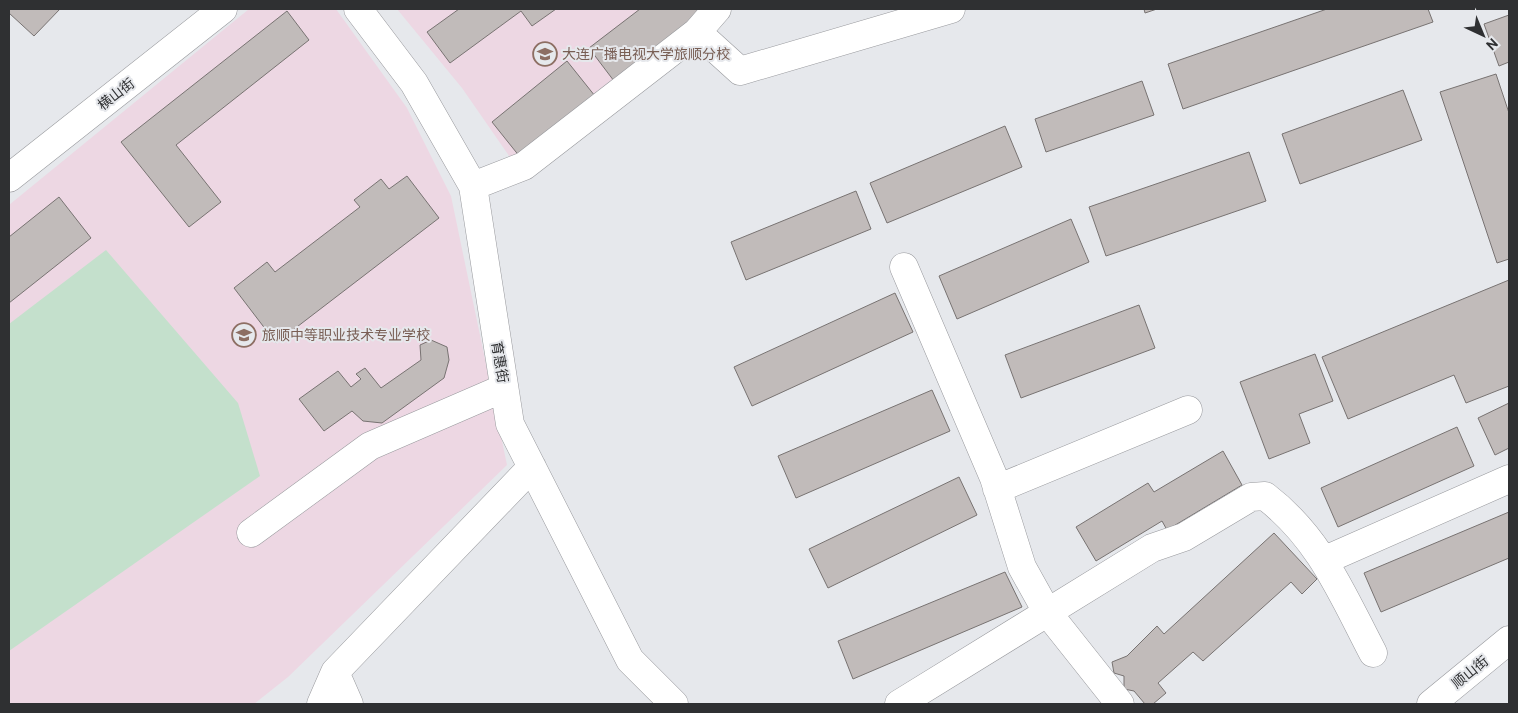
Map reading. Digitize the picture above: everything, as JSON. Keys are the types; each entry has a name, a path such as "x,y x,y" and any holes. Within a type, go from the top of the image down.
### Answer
{"street":[{"name":"横山街","path":"9,178 223,9"},
{"name":"育惠街","path":"358,9 414,83 473,186 510,424 630,660 674,704"},
{"path":"473,186 524,166 697,32 717,9"},
{"path":"697,32 740,71 951,9"},
{"path":"904,267 997,489 1022,567 1047,612 1120,704"},
{"path":"251,533 370,446 504,388"},
{"path":"997,489 1188,410"},
{"path":"321,704 335,672 532,467"},
{"path":"1325,560 1509,479"},
{"path":"899,704 1152,548 1184,537 1251,497 1265,496 1284,511 1325,560 1373,653"},
{"name":"顺山街","path":"1430,704 1509,640"},
{"path":"335,672 349,704"}],"shaded area":[{"name":"旅顺中等职业技术专业学校","path":"249,9 336,9 407,108 451,196 507,465 288,677 254,704 9,704 9,205"},
{"name":"大连广播电视大学旅顺分校","path":"397,9 711,9 514,163 462,88"}],"green space":[{"path":"106,250 238,403 260,476 9,651 9,324"}],"building":[{"path":"9,9 60,9 34,36 9,13"},
{"path":"459,9 556,9 532,26 521,11 450,63 427,32"},
{"path":"640,9 699,9 702,12 614,81 589,48"},
{"path":"1144,9 1157,9 1145,13"},
{"path":"1327,9 1428,9 1433,22 1183,109 1168,64"},
{"path":"287,11 309,40 176,145 221,202 189,227 121,142"},
{"path":"1509,15 1509,62 1499,66 1484,24"},
{"path":"567,61 595,96 520,157 492,122"},
{"path":"1496,74 1509,113 1509,259 1497,263 1440,92"},
{"path":"1142,81 1154,115 1046,152 1035,119"},
{"path":"1403,90 1422,140 1300,184 1282,134"},
{"path":"1005,126 1022,167 887,223 870,183"},
{"path":"1249,152 1266,201 1106,256 1089,207"},
{"path":"407,176 439,218 276,343 234,288 267,262 275,272 360,207 354,200 381,179 389,189"},
{"path":"856,191 871,229 746,280 731,242"},
{"path":"59,197 91,238 9,303 9,237"},
{"path":"1071,219 1089,262 957,319 939,276"},
{"path":"1509,280 1509,386 1466,403 1454,375 1348,419 1322,357"},
{"path":"895,293 913,332 752,406 734,367"},
{"path":"1139,305 1155,348 1021,398 1005,355"},
{"path":"431,340 447,347 449,360 444,378 382,423 363,421 352,411 324,431 299,399 338,371 351,387 361,379 356,374 365,368 381,388 421,360 420,345"},
{"path":"1315,354 1333,401 1299,414 1310,443 1269,459 1240,382"},
{"path":"932,390 950,431 796,498 778,456"},
{"path":"1509,403 1509,448 1495,455 1478,418"},
{"path":"1457,427 1474,466 1338,527 1321,488"},
{"path":"1223,451 1242,485 1167,530 1162,521 1096,561 1076,527 1148,483 1154,492"},
{"path":"959,477 977,515 828,588 809,549"},
{"path":"1509,512 1509,558 1381,612 1364,573"},
{"path":"1274,533 1317,579 1302,594 1291,582 1203,661 1193,652 1158,683 1166,693 1153,704 1145,704 1134,691 1124,689 1124,676 1114,673 1112,662 1127,656 1157,626 1164,634"},
{"path":"1005,572 1022,607 853,679 838,641"}],"place":[{"name":"大连广播电视大学旅顺分校","path":"545,54"},
{"name":"旅顺中等职业技术专业学校","path":"244,335"}]}
